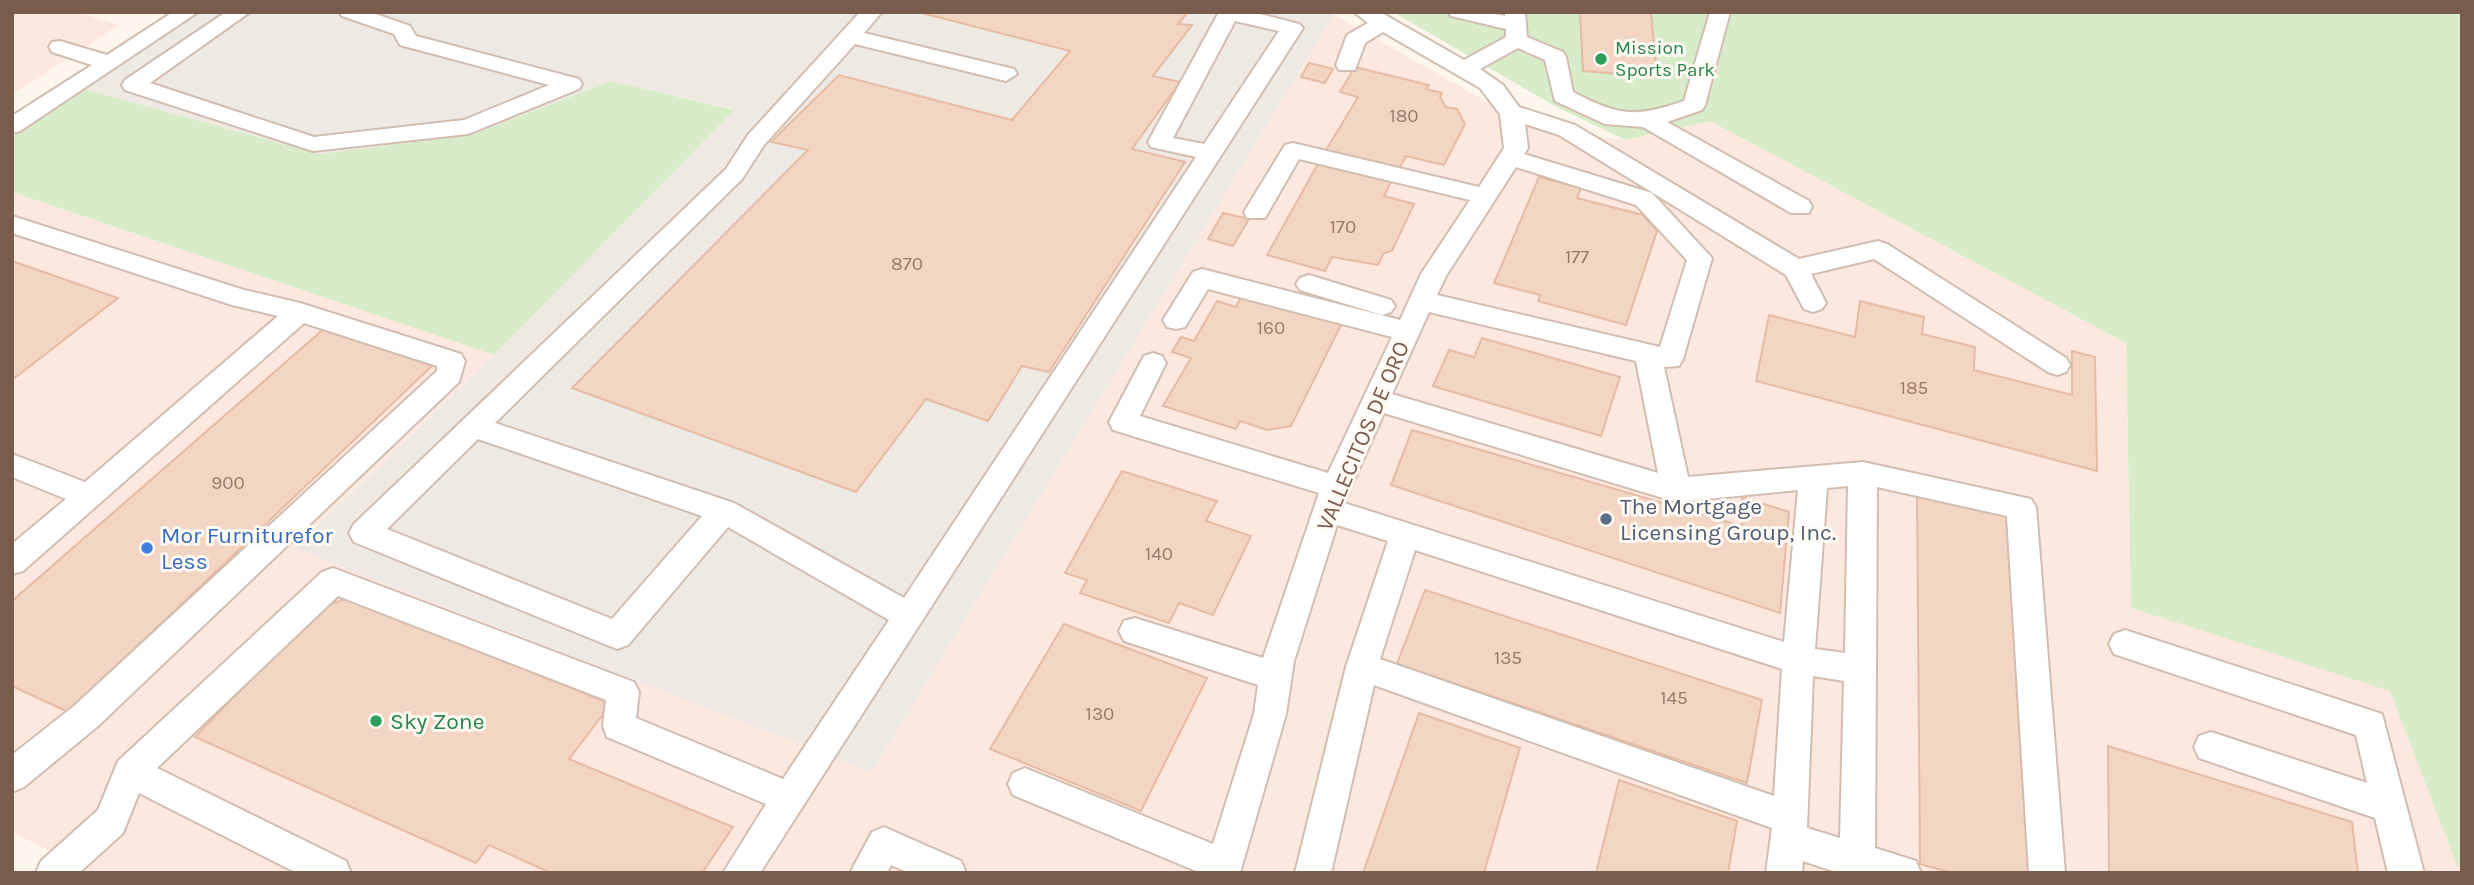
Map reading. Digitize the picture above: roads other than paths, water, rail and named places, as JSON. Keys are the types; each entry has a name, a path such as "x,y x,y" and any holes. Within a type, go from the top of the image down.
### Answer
{"street":[{"path":"240,12 133,85 313,144 468,127 571,84 408,40 403,30 349,12"},
{"path":"724,511 617,635 364,533 734,174 756,140 872,12"},
{"name":"VALLECITOS DE ORO","path":"1223,869 1270,714 1275,676 1332,498 1434,274 1516,148 1518,127 1498,92 1364,12"},
{"path":"1458,12 1516,26 1555,57 1563,96 1604,119 1651,122 1694,105 1720,12"},
{"path":"12,126 186,13"},
{"path":"740,873 1292,28 1229,13 1159,142 1210,153"},
{"path":"1347,65 1355,40 1383,23"},
{"path":"1467,73 1516,26"},
{"path":"850,36 1006,74"},
{"path":"60,47 109,63"},
{"path":"1509,111 1567,130 1796,269 1814,303"},
{"path":"1651,122 1800,207"},
{"path":"1256,212 1293,150 1484,197"},
{"path":"1176,320 1202,278 1670,359 1700,258 1644,199 1510,157"},
{"path":"12,224 241,299 300,312 452,361 449,375 86,716 19,761"},
{"path":"1796,269 1878,250 2057,365"},
{"path":"1309,284 1415,316"},
{"path":"12,562 300,312"},
{"path":"1648,354 1676,490"},
{"path":"1153,363 1123,422 1332,498 1405,534 1798,660 1861,670"},
{"path":"1376,400 1676,490 1863,472 2021,506 2047,873"},
{"path":"474,427 724,511 909,615"},
{"path":"12,466 89,496"},
{"path":"1858,866 1863,472"},
{"path":"1788,844 1798,660 1813,477"},
{"path":"1313,873 1362,667 1405,534"},
{"path":"52,873 111,821 130,772 333,581 623,692 619,726 788,797"},
{"path":"1135,631 1275,676"},
{"path":"2125,644 2370,725 2406,873"},
{"path":"1362,667 1788,844 1858,866 1904,873"},
{"path":"2211,747 2389,806"},
{"path":"130,772 334,873"},
{"path":"1025,784 1223,869"},
{"path":"867,873 884,844 949,873"}],"place":[{"name":"Mission Sports Park","path":"1601,59"},
{"name":"The Mortgage Licensing Group, Inc.","path":"1606,519"},
{"name":"Mor Furniturefor Less","path":"147,548"},
{"name":"Sky Zone","path":"376,721"}]}
